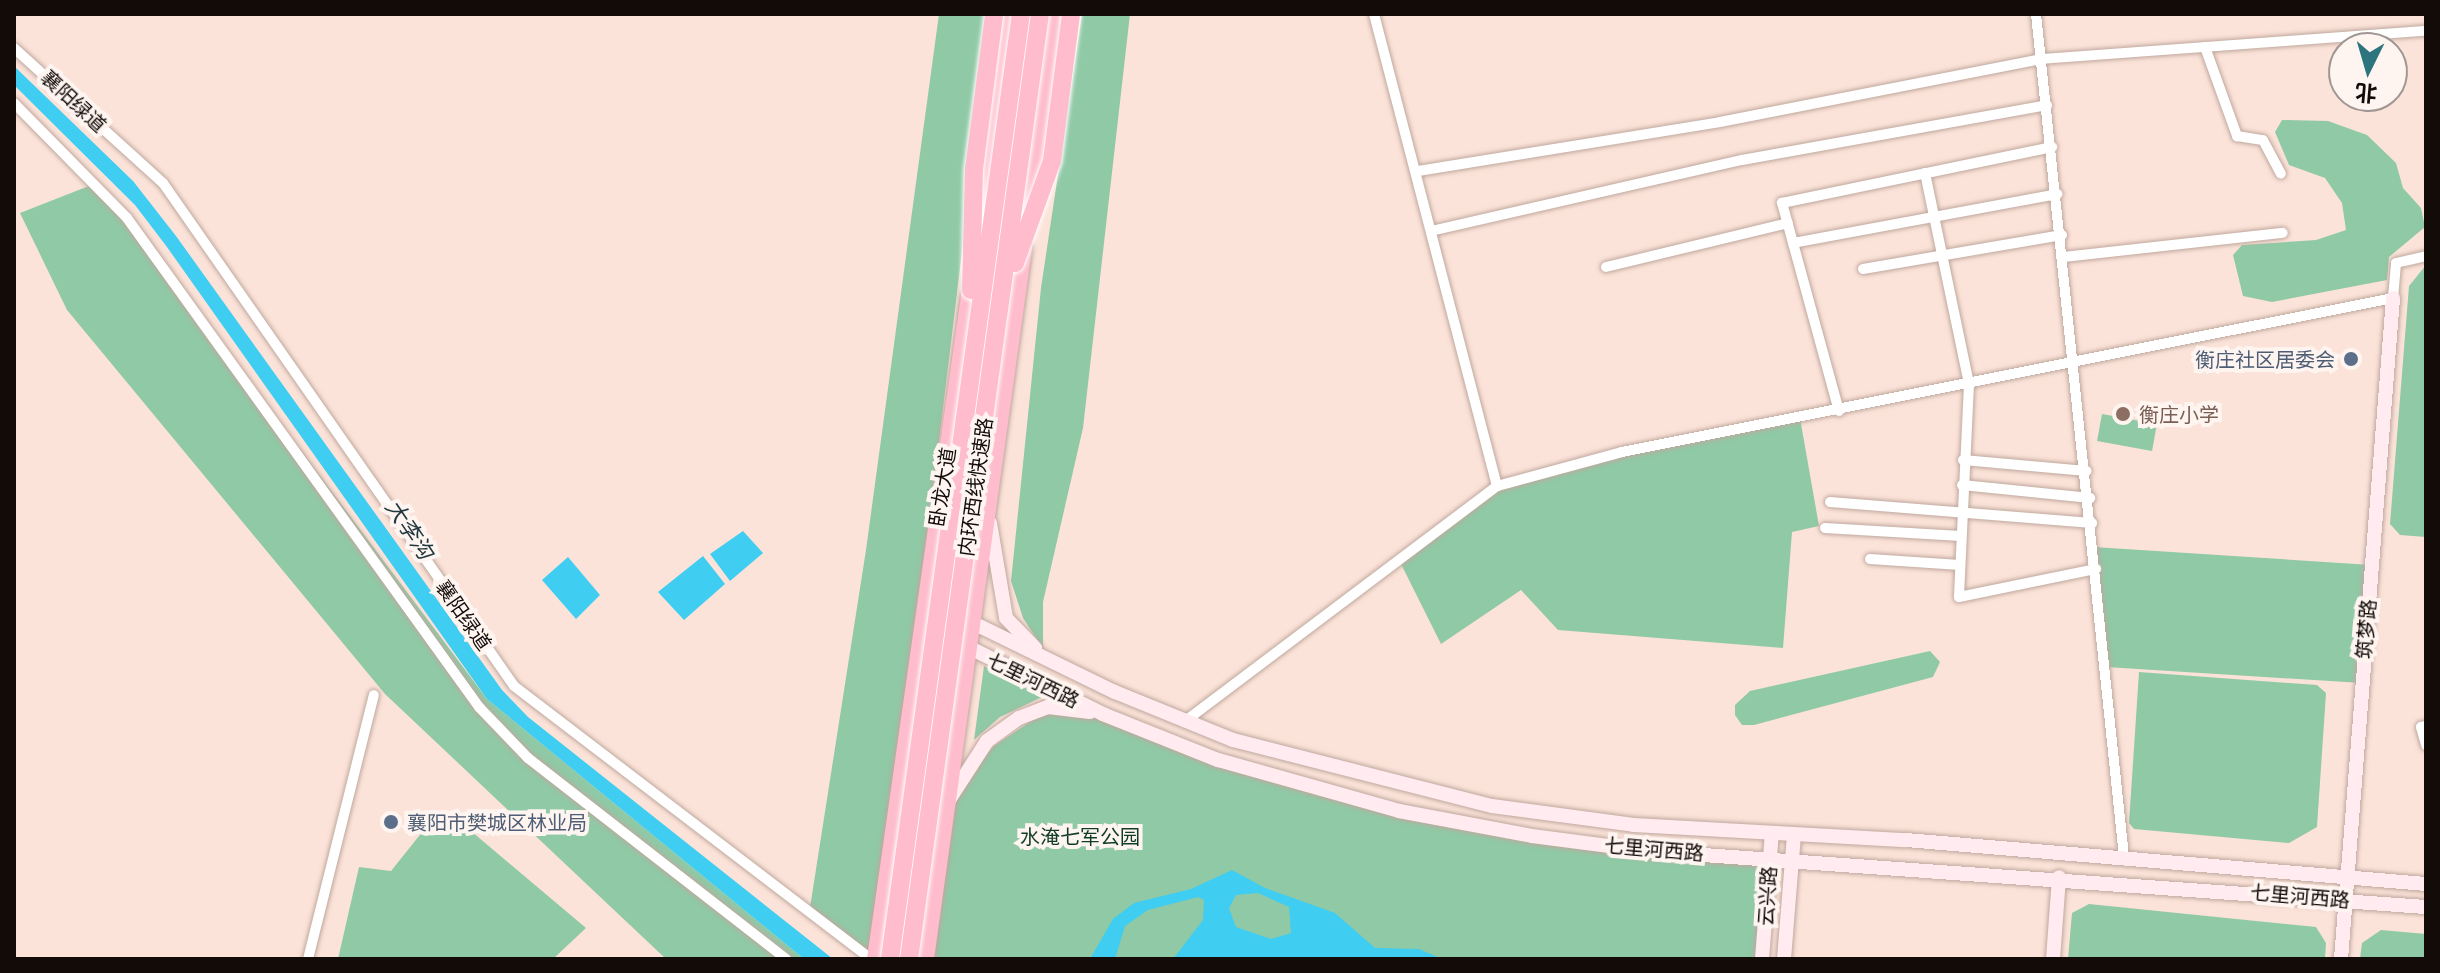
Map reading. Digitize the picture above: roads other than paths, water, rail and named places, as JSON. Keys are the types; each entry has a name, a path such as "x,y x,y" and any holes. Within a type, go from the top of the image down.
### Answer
{"highway":[{"path":"969,375 974,169 994,14"},
{"name":"卧龙大道","path":"874,959 1005,14"},
{"name":"内环西线快速路","path":"890,959 1021,14"},
{"name":"内环西线快速路","path":"909,959 1040,14"},
{"path":"925,959 974,624 1054,14"},
{"path":"1002,300 1052,161 1071,14"}],"street":[{"path":"1374,14 1418,171 1497,486"},
{"path":"2036,14 2076,361 2124,857"},
{"path":"1418,171 1720,122 2041,59 2426,31"},
{"path":"2205,47 2237,136 2263,140 2281,174"},
{"name":"襄阳绿道","path":"14,48 163,183 514,686 874,959"},
{"path":"14,103 127,218 479,707 528,758 786,959"},
{"path":"1431,231 1742,160 2047,105"},
{"path":"1839,411 1782,203 2052,147"},
{"path":"1925,173 1969,384 1963,460 1959,597 2096,569"},
{"path":"1793,243 2057,194"},
{"path":"1606,267 1788,223"},
{"path":"2064,257 2283,233"},
{"path":"1863,269 2062,235"},
{"path":"1184,722 1497,486 1622,452 2393,298 2396,263 2426,256"},
{"name":"筑梦路","path":"2341,959 2393,298"},
{"path":"1963,460 2087,471"},
{"path":"1962,485 2090,498"},
{"path":"1830,502 2092,523"},
{"path":"989,513 1006,618 1025,641 1076,674"},
{"path":"1825,528 1961,536"},
{"path":"1870,559 1960,565"},
{"name":"七里河西路","path":"925,600 1076,674 1184,722 1353,774 1492,806 1634,825 2124,857 2426,884"},
{"name":"七里河西路","path":"921,622 1103,714 1270,777 1399,811 1532,836 2426,907"},
{"path":"308,959 374,695"},
{"path":"948,801 987,741 1019,718 1048,707 1103,714"},
{"path":"2426,726 2421,727 2426,745"},
{"name":"云兴路","path":"1762,959 1772,833"},
{"name":"云兴路","path":"1784,959 1794,834"},
{"path":"2053,959 2059,877"}],"water":[{"path":"14,66 133,181 176,236 502,690 528,717 833,959 804,959 487,699 167,247 135,205 14,85"},
{"path":"743,531 763,553 730,581 710,554"},
{"path":"703,556 725,584 684,620 658,592"},
{"path":"568,557 600,595 576,619 542,580"},
{"path":"1232,870 1265,888 1335,913 1375,948 1419,949 1442,959 1173,959 1203,920 1204,900 1198,897 1148,910 1125,926 1115,959 1090,959 1113,919 1134,903 1191,889","holes":["1258,893 1289,907 1291,933 1271,939 1236,927 1229,908 1236,895"]}],"place":[{"name":"衡庄社区居委会","path":"2351,359"},
{"name":"衡庄小学","path":"2123,414"},
{"name":"襄阳市樊城区林业局","path":"391,822"}],"water label":[{"name":"大李沟","path":"410,529"}],"park label":[{"name":"水淹七军公园","path":"1080,836"}]}
